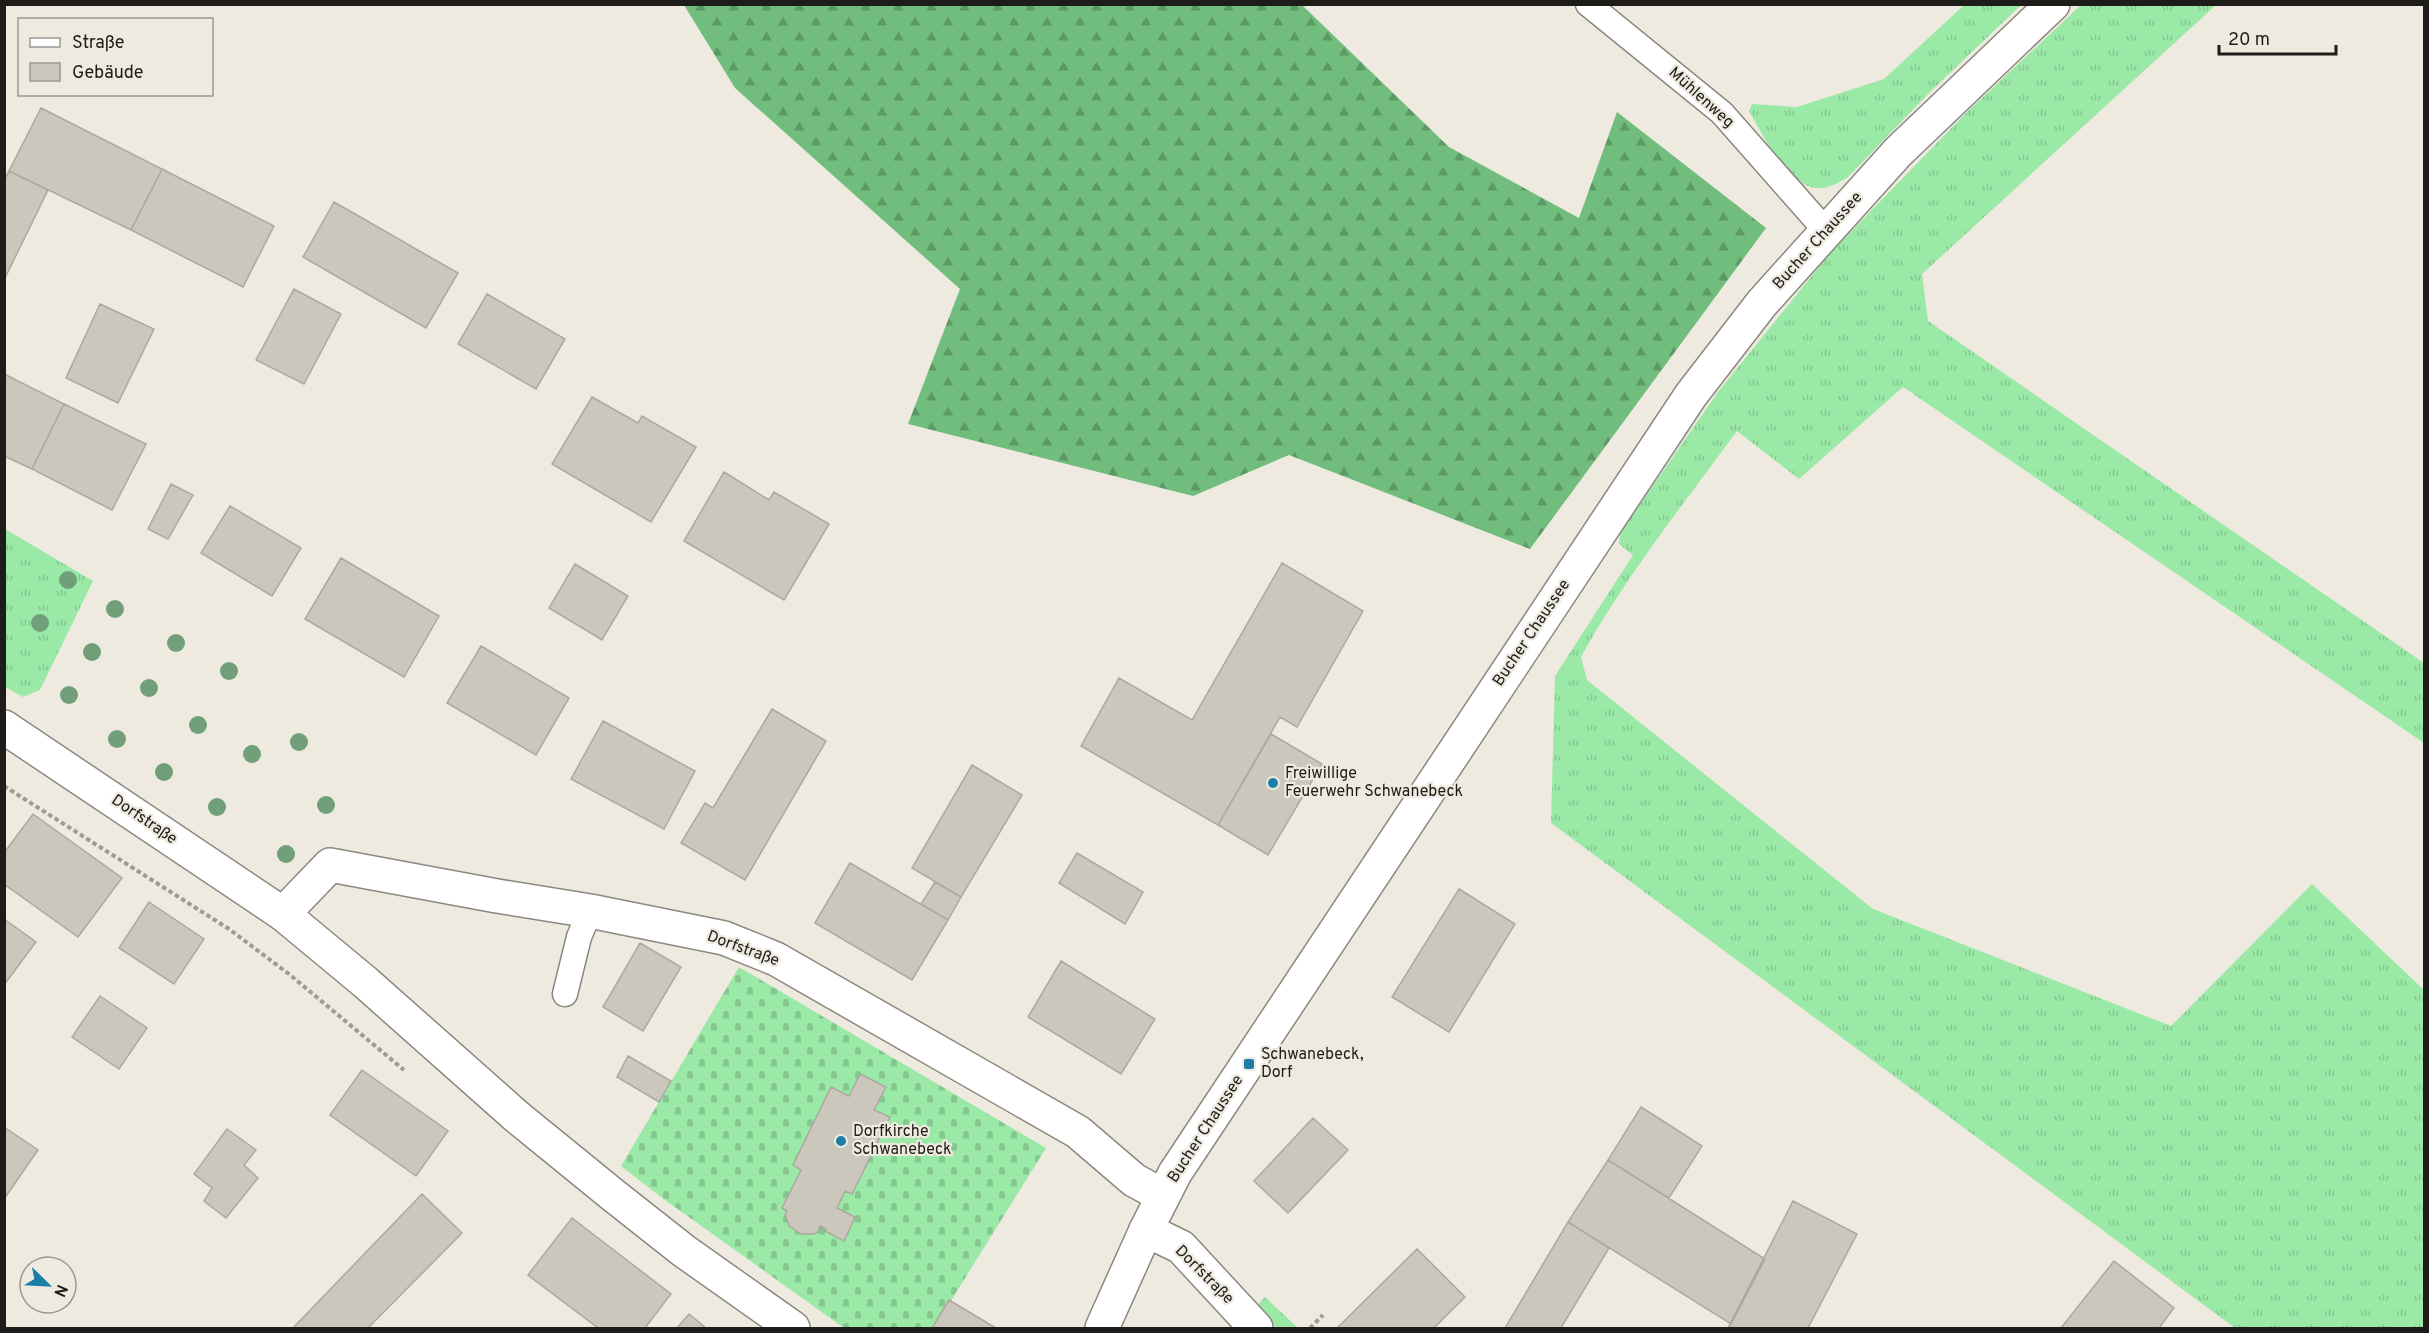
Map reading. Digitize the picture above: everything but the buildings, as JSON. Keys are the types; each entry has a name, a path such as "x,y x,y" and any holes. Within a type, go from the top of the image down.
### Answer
{"main road":[{"name":"Bucher Chaussee","path":"1102,1329 1146,1230 1175,1173 1691,395 1762,303 1898,152 2053,4"},
{"name":"Dorfstraße","path":"4,727 284,915 365,982 516,1116 613,1195 684,1251 793,1329"},
{"name":"Dorfstraße","path":"284,915 330,865 497,896 590,910 724,938 776,959 1078,1132 1134,1180 1163,1196"},
{"name":"Dorfstraße","path":"1146,1230 1180,1247 1256,1329"}],"lane":[{"name":"Mühlenweg","path":"1588,4 1722,113 1826,231"},
{"path":"565,994 579,936 590,910"}],"path":[{"path":"4,786 229,929 298,982 413,1077"},
{"path":"1310,1329 1323,1315"}],"green space":[{"path":"2082,4 2216,5 1922,274 1928,321 2424,663 2424,743 1903,387 1799,479 1737,431 1635,570 1581,657 1587,680 1873,909 2171,1026 2312,884 2424,990 2424,1328 2235,1328 1551,823 1555,676 1633,555 1619,544 1620,533 1718,392 1831,252 1967,112"},
{"path":"684,5 1302,5 1449,147 1579,218 1617,112 1766,228 1530,549 1289,455 1193,496 908,424 960,289 735,88"},
{"path":"1964,5 2021,5 1929,93 1848,177 1825,188 1814,188 1803,184 1775,157 1749,111 1752,104 1797,107 1884,79"},
{"path":"5,529 93,581 40,690 23,697 5,687"},
{"path":"739,967 1046,1148 934,1328 844,1328 621,1166"},
{"path":"1265,1297 1298,1328 1277,1328 1256,1307"}],"place":[{"name":"Freiwillige Feuerwehr Schwanebeck","path":"1273,783"},
{"name":"Schwanebeck, Dorf","path":"1249,1064"},
{"name":"Dorfkirche Schwanebeck","path":"841,1141"}]}
